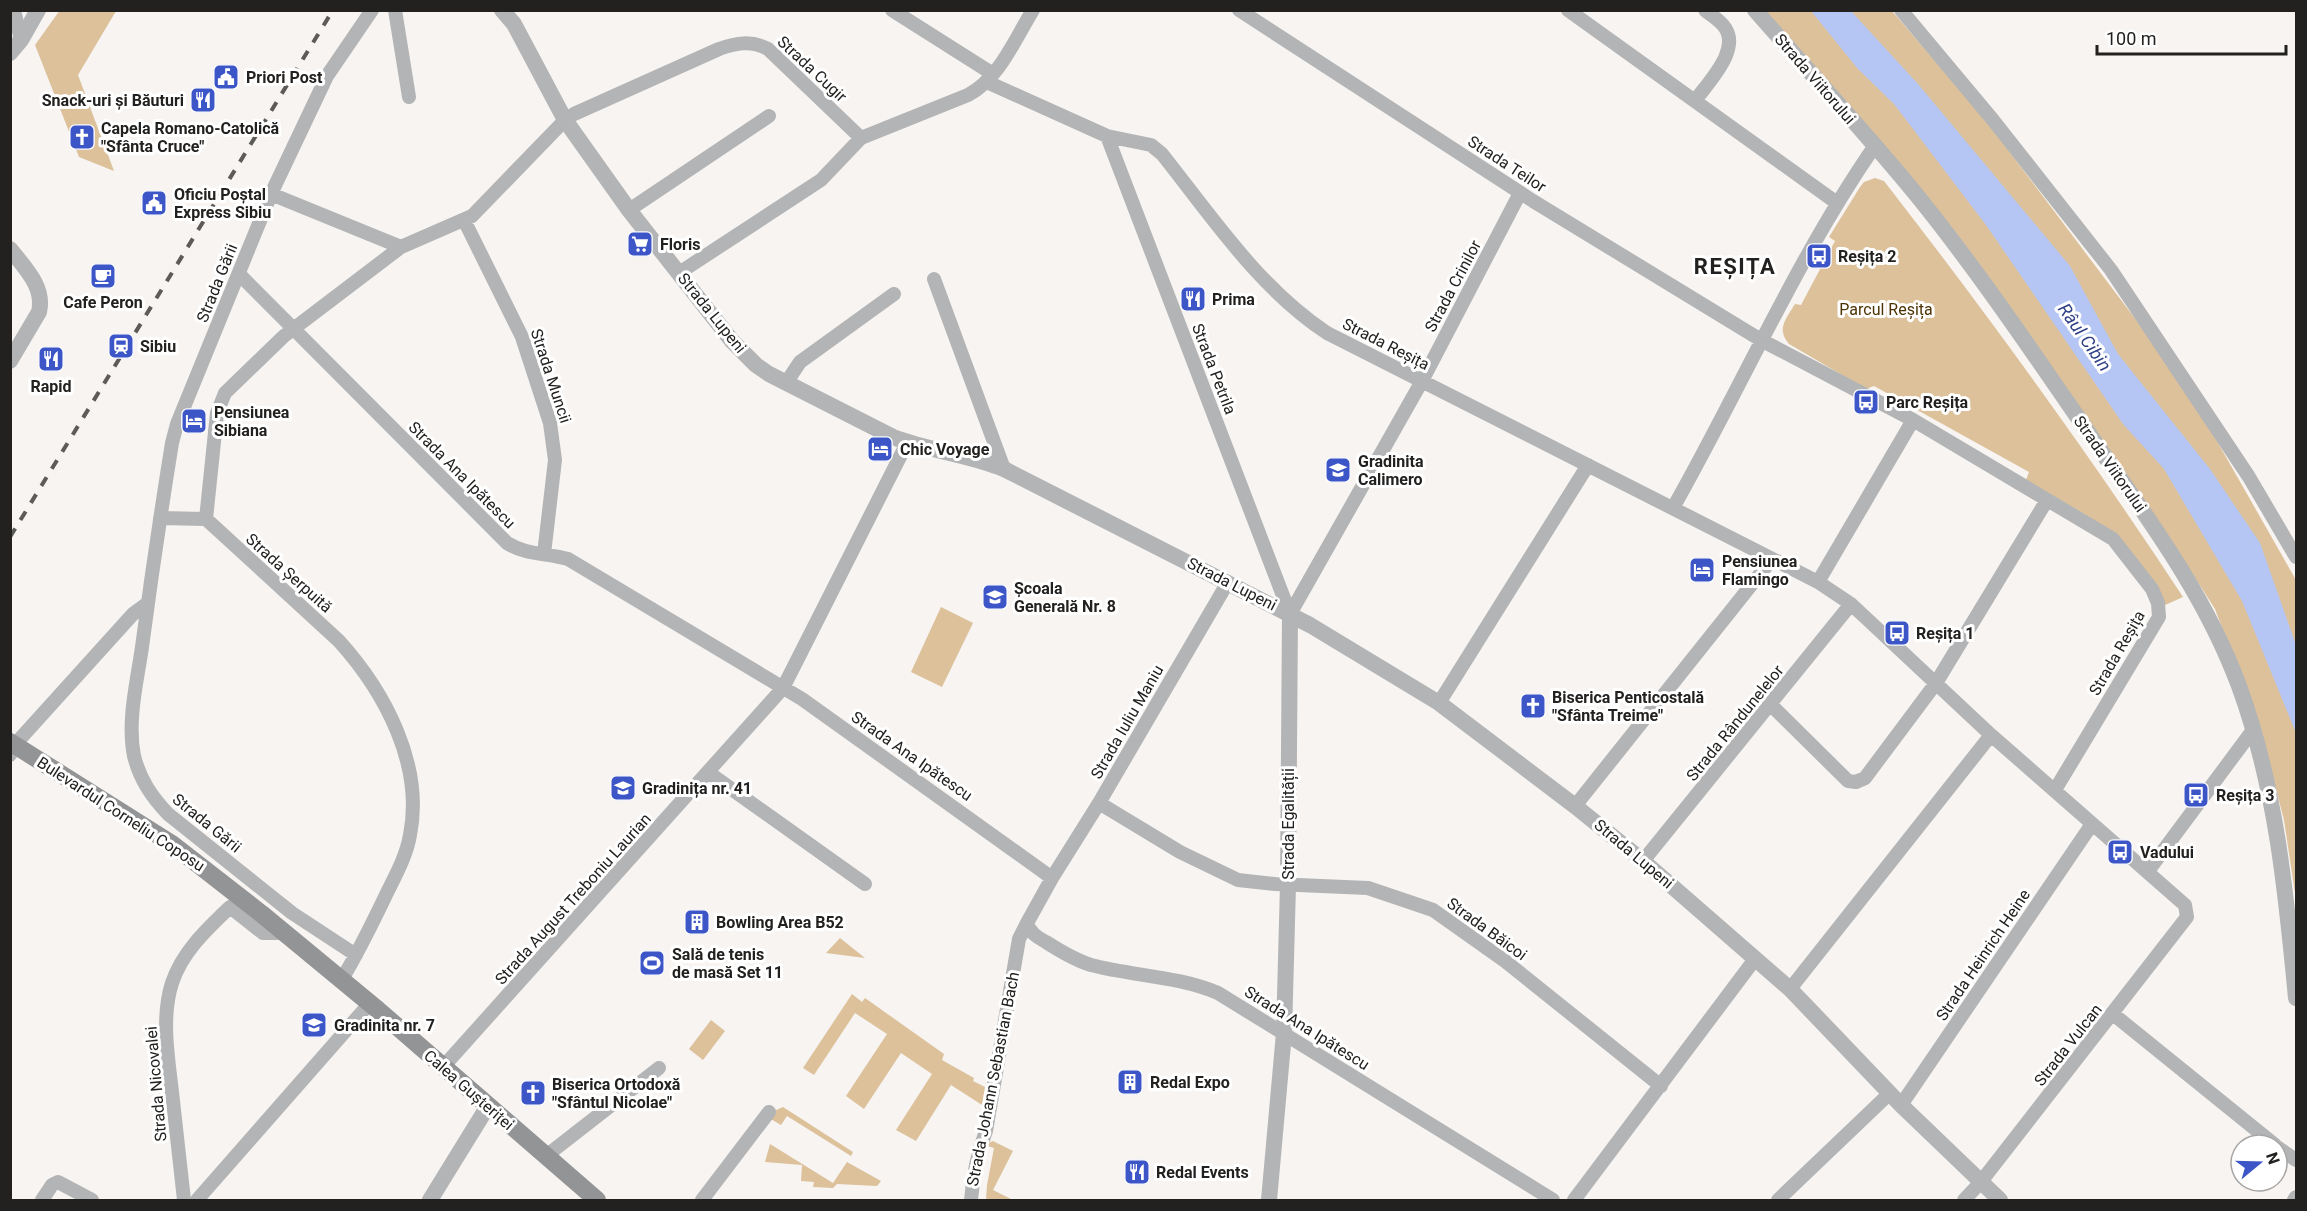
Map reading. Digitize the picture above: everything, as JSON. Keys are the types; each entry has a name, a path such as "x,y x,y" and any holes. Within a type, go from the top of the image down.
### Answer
{"main road":[{"name":"Bulevardul Corneliu Coposu","path":"10,742 172,844 286,933"},
{"name":"Calea Gușteriței","path":"286,933 597,1200"}],"street":[{"path":"14,10 16,47"},
{"path":"16,47 38,10"},
{"name":"Strada Gării","path":"356,955 292,913 168,814 144,783 134,755 132,736 133,714 160,518 177,424 271,194 327,76 372,10"},
{"path":"395,10 409,97"},
{"name":"Strada Lupeni","path":"502,10 514,24 565,120 629,210 744,354 756,365 876,430 907,442 975,458 1004,469 1290,614 1439,703 1575,806 1643,861 1790,989 1895,1099 2000,1200"},
{"name":"Strada Reșița","path":"892,10 990,78 1107,136 1151,145 1162,154 1237,249 1288,304 1327,333 1818,582 1851,604 1991,735 2185,905"},
{"path":"679,273 821,180 861,138 968,95 990,78 1033,10"},
{"name":"Strada Teilor","path":"1239,10 1520,193 1761,340"},
{"path":"1568,10 1837,203"},
{"path":"1695,101 1727,55 1731,43 1730,35 1722,23 1705,10"},
{"name":"Strada Viitorului","path":"1755,10 1920,199 1971,266 2164,541 2195,592 2215,629 2239,686 2269,789 2279,842 2296,998"},
{"path":"1901,10 1993,120 2112,270 2249,477 2296,557"},
{"name":"Strada Cugir","path":"565,120 719,49 745,43 758,44 768,49 861,138"},
{"path":"629,210 770,116"},
{"path":"160,518 206,519 219,403 225,393 284,336 401,247 464,220 478,211 565,120"},
{"name":"Strada Petrila","path":"1107,136 1290,614"},
{"path":"1673,508 1761,340 1837,203 1874,147"},
{"name":"Strada Crinilor","path":"1290,614 1422,381 1520,193"},
{"path":"271,194 401,247"},
{"name":"Strada Muncii","path":"464,220 522,337 550,423 555,460 544,554"},
{"path":"10,249 34,280 41,305 10,361"},
{"name":"Strada Ana Ipătescu","path":"239,274 507,543 518,550 554,555 568,560 783,688 839,724 1053,878"},
{"path":"934,279 1004,469"},
{"path":"786,383 800,362 894,294"},
{"name":"Strada Reșița","path":"1761,340 1913,420 2113,539 2152,589 2158,603 2159,617 2055,790"},
{"path":"1818,582 1913,420"},
{"name":"Strada August Treboniu Laurian","path":"443,1067 783,688 907,442"},
{"path":"1439,703 1588,465"},
{"path":"1771,705 1848,780 1857,782 1865,778 1936,683 2048,500"},
{"name":"Strada Șerpuită","path":"206,519 346,648 379,695 401,741 413,797 410,837 396,875 342,979"},
{"path":"1575,806 1772,559"},
{"name":"Strada Iuliu Maniu","path":"1053,878 1228,582"},
{"path":"10,755 19,740 133,614 148,603"},
{"name":"Strada Rândunelelor","path":"1643,861 1851,604"},
{"name":"Strada Egalității","path":"1284,1033 1288,885 1290,614"},
{"path":"2148,871 2253,730"},
{"path":"1790,989 1991,735"},
{"path":"709,773 865,884"},
{"name":"Strada Băicoi","path":"1099,803 1180,852 1226,876 1253,883 1368,888 1433,910 1505,961 1661,1086"},
{"name":"Strada Heinrich Heine","path":"1778,1200 1895,1099 2092,824"},
{"path":"1027,923 1053,878"},
{"name":"Strada Vulcan","path":"1964,1200 1980,1183 2187,917 2185,905"},
{"name":"Strada Nicovalei","path":"184,1200 168,1051 167,1012 172,982 186,955 230,907 263,933 286,933"},
{"name":"Strada Ana Ipătescu","path":"1027,923 1036,936 1074,958 1090,964 1205,988 1284,1033 1553,1200"},
{"name":"Strada Johann Sebastian Bach","path":"971,1200 973,1178 986,1131 1019,939 1027,923"},
{"path":"1574,1200 1755,959"},
{"path":"197,1200 370,1003"},
{"path":"2113,1014 2260,1133"},
{"path":"1269,1200 1284,1033"},
{"path":"546,1156 659,1068"},
{"path":"430,1200 488,1106"},
{"path":"702,1200 769,1112"},
{"path":"42,1200 52,1185 58,1182 92,1200"}],"green space":[{"path":"60,10 116,11 78,75 114,171 79,157 35,45"},
{"path":"1765,11 1892,11 1984,118 2185,385 2296,580 2296,900 2284,820 2261,732 2215,609 2167,534 1983,271"},
{"name":"Parcul Reșița","path":"1875,178 1884,181 2000,334 2075,438 2183,597 2163,606 2086,515 2026,480 2029,472 1874,386 1866,389 1789,344 1785,339 1783,329 1786,319 1795,304 1801,305 1835,241 1829,237 1860,187 1864,182"},
{"path":"941,607 973,623 942,687 911,672"},
{"path":"840,938 865,958 826,953"},
{"path":"852,994 862,1002 865,998 944,1054 942,1060 985,1087 982,1105 951,1085 916,1141 896,1130 932,1074 901,1053 864,1109 846,1096 887,1034 855,1013 814,1075 803,1068"},
{"path":"711,1020 725,1031 703,1060 689,1049"},
{"path":"783,1107 853,1152 851,1156 787,1116 781,1125 769,1118 774,1111"},
{"path":"993,1141 1013,1151 993,1190 1013,1200 986,1200 994,1148 984,1145"},
{"path":"770,1144 833,1183 847,1162 881,1181 877,1186 837,1184 833,1188 813,1187 814,1182 801,1181 802,1165 765,1162"}],"water":[{"name":"Râul Cibin","path":"1811,11 1851,11 1918,84 2070,266 2118,354 2210,469 2260,543 2296,645 2296,733 2242,601 2164,469 2123,424 1986,225 1894,104 1858,69"}],"railway":[{"path":"10,537 333,10"}],"place":[{"name":"Priori Post","path":"226,77"},
{"name":"Snack-uri și Băuturi","path":"203,100"},
{"name":"Capela Romano-Catolică \"Sfânta Cruce\"","path":"82,137"},
{"name":"Oficiu Poștal Express Sibiu","path":"154,203"},
{"name":"Floris","path":"640,244"},
{"name":"Reșița 2","path":"1819,256"},
{"name":"Cafe Peron","path":"103,276"},
{"name":"Prima","path":"1193,299"},
{"name":"Sibiu","path":"121,346"},
{"name":"Rapid","path":"51,359"},
{"name":"Parc Reșița","path":"1866,402"},
{"name":"Pensiunea Sibiana","path":"194,421"},
{"name":"Chic Voyage","path":"880,449"},
{"name":"Gradinita Calimero","path":"1338,470"},
{"name":"Pensiunea Flamingo","path":"1702,570"},
{"name":"Școala Generală Nr. 8","path":"995,597"},
{"name":"Reșița 1","path":"1897,633"},
{"name":"Biserica Penticostală \"Sfânta Treime\"","path":"1533,706"},
{"name":"Gradinița nr. 41","path":"623,788"},
{"name":"Reșița 3","path":"2196,795"},
{"name":"Vadului","path":"2120,852"},
{"name":"Bowling Area B52","path":"697,922"},
{"name":"Sală de tenis de masă Set 11","path":"652,963"},
{"name":"Gradinita nr. 7","path":"314,1025"},
{"name":"Redal Expo","path":"1130,1082"},
{"name":"Biserica Ortodoxă \"Sfântul Nicolae\"","path":"533,1093"},
{"name":"Redal Events","path":"1137,1172"}],"district":[{"name":"REȘIȚA","path":"1735,266"}]}
